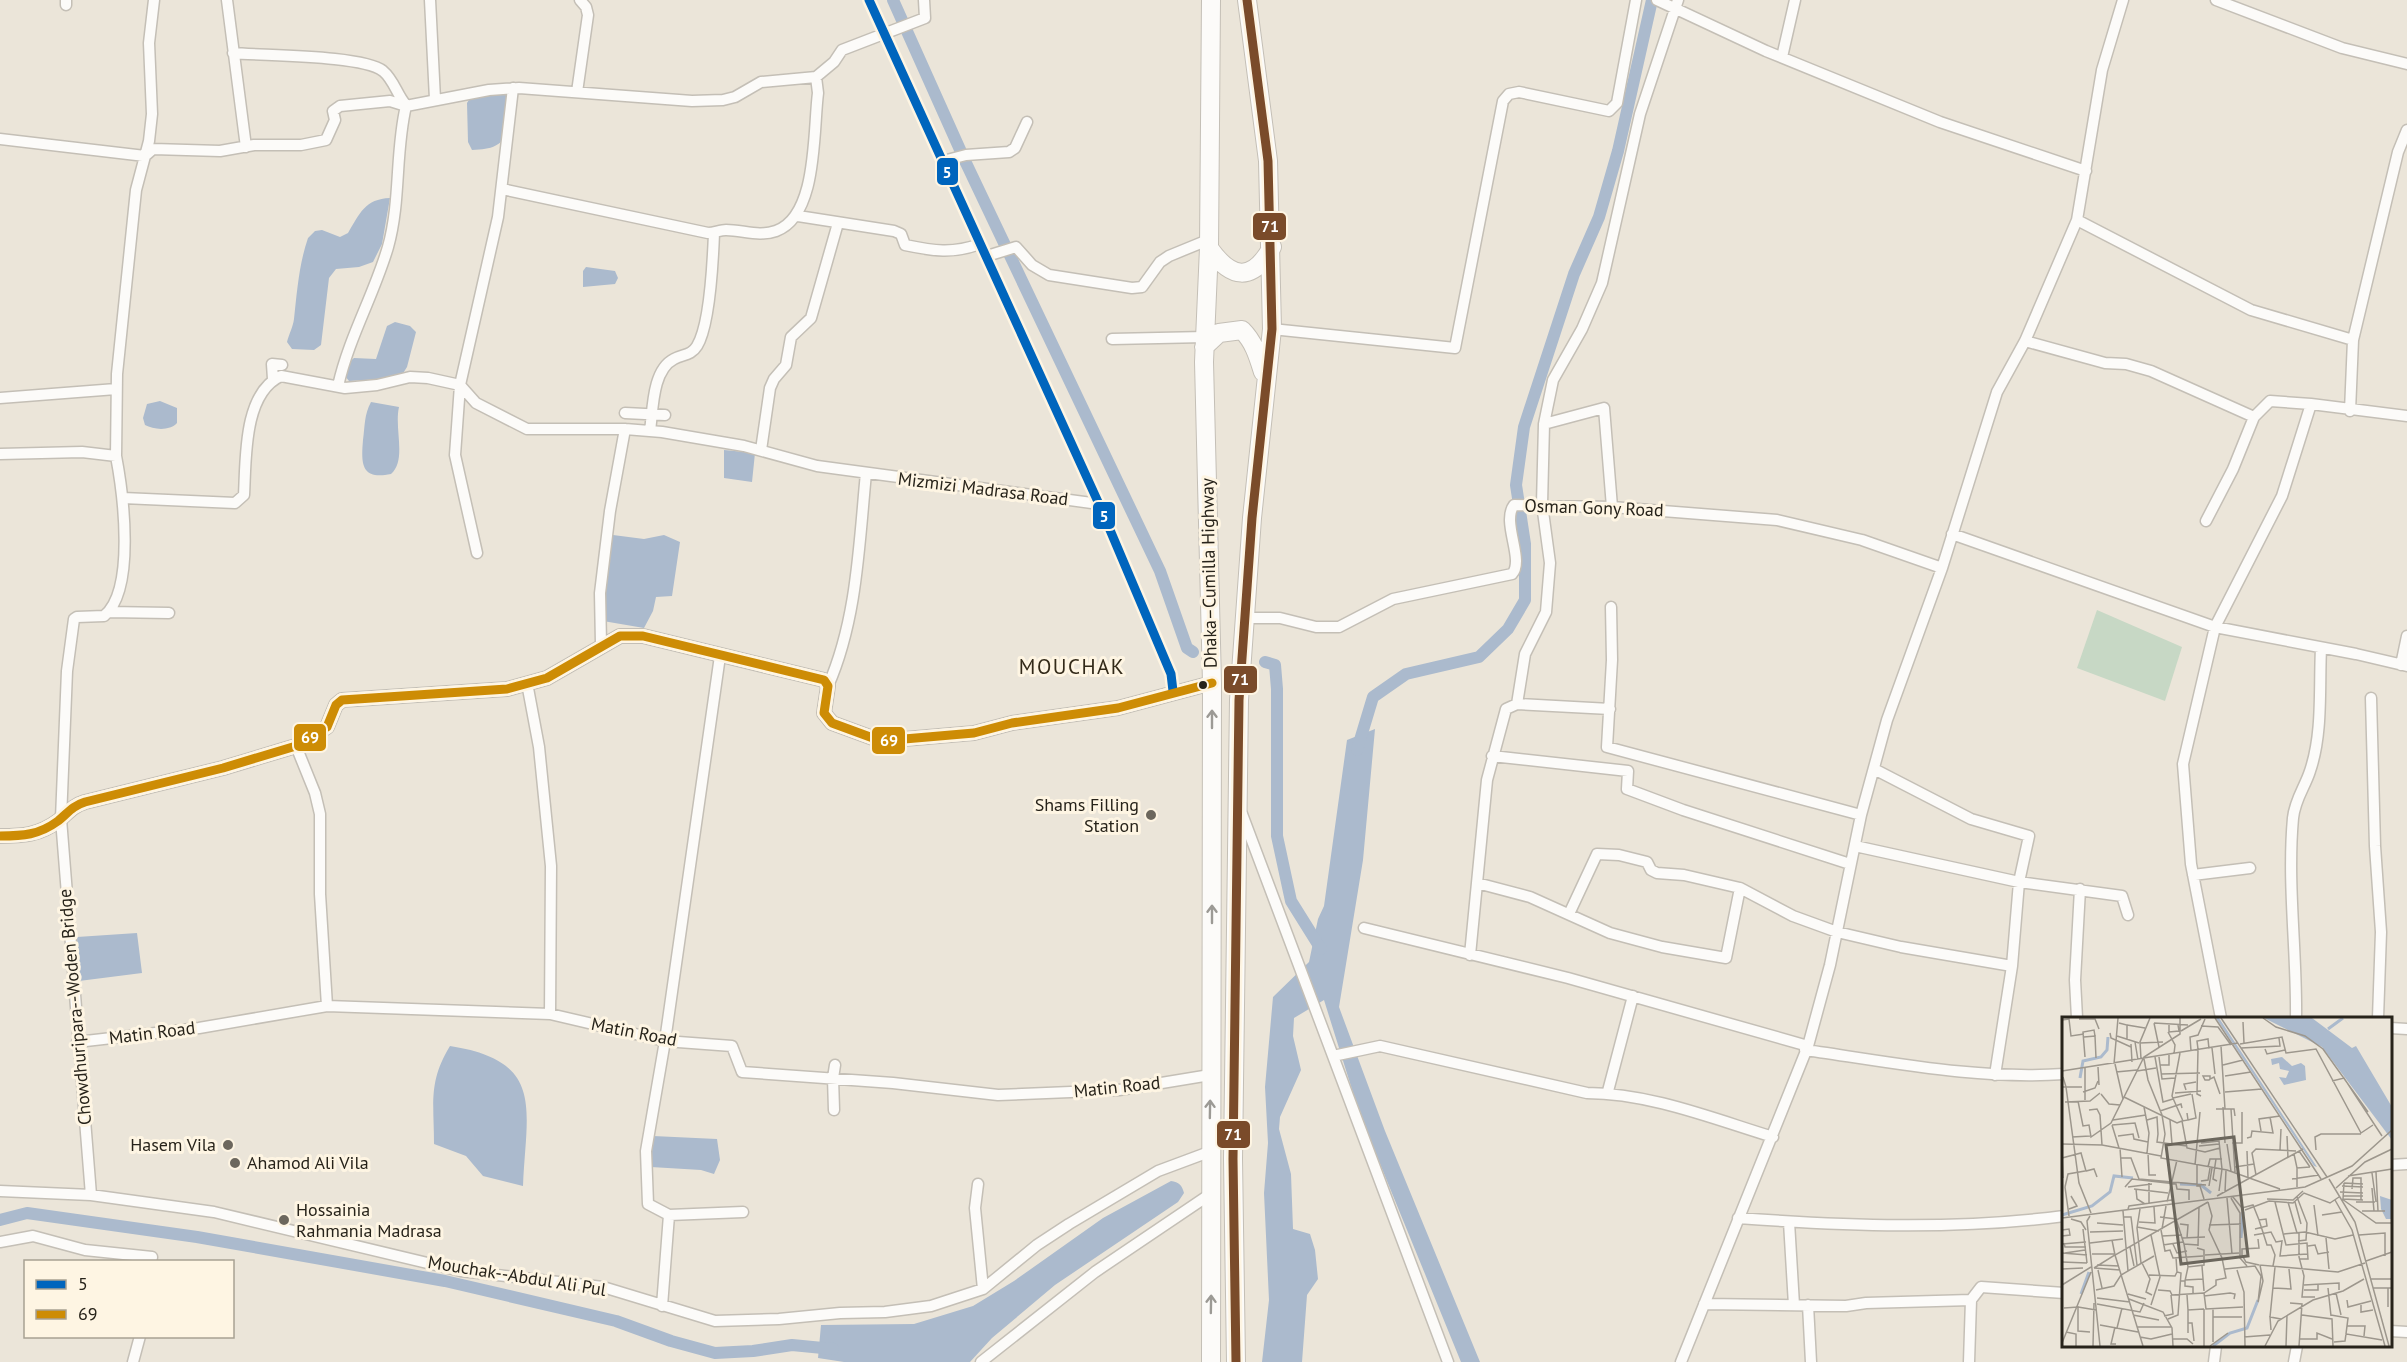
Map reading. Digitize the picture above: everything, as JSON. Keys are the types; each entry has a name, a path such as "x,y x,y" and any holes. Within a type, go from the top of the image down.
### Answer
{"highway":[{"name":"Dhaka–Cumilla Highway","path":"1211,0 1209,244 1204,342 1212,683 1209,1152 1211,1362"},
{"name":"Dhaka–Cumilla Highway","path":"1236,1362 1233,1159 1239,700 1252,518 1272,329 1272,248 1268,160 1247,0"},
{"path":"1209,244 1218,261 1230,271 1239,273 1248,273 1258,267 1272,248"},
{"path":"1204,342 1219,333 1242,330 1257,353 1266,379"}],"street":[{"path":"109,612 120,584 124,545 123,498 116,456 116,389 136,190 145,156 152,114 148,43 154,0"},
{"path":"227,0 246,147"},
{"path":"430,0 435,99"},
{"path":"578,92 588,15 586,7 580,0"},
{"path":"869,0 890,33 948,159 980,244 1100,504 1171,674 1173,691"},
{"path":"0,139 145,156 153,149 220,151 321,142 331,132 335,120 333,111 340,106 390,101 406,105 513,88 710,100 735,97 761,82 816,77 834,62 842,50 925,18 924,0"},
{"path":"1272,329 1455,348 1503,101 1509,93 1519,92 1609,111 1617,103 1636,0"},
{"path":"1657,0 1678,4 1782,57 1940,122 2086,171"},
{"path":"1782,57 1795,0"},
{"path":"1681,1362 1773,1137 1806,1048 1837,932 1861,815 1887,720 1942,568 1997,392 2025,341 2077,220 2102,70 2123,0"},
{"path":"2216,0 2342,48 2407,64"},
{"path":"1517,704 1525,654 1546,612 1550,563 1540,504 1544,424 1553,380 1582,329 1602,283 1640,114 1678,4"},
{"path":"233,53 339,61 377,67 386,73 406,105 388,248 348,348 338,386"},
{"path":"502,189 714,233 724,229 749,233 775,231 789,225 798,216 806,197 818,93 816,77"},
{"path":"477,553 455,455 460,385 502,189 513,88"},
{"path":"948,159 966,155 1009,152 1014,148 1027,122"},
{"path":"2350,411 2354,340 2398,152 2407,130"},
{"path":"798,216 894,231 901,234 905,245 913,247 958,252 980,244"},
{"path":"2077,220 2250,310 2354,340"},
{"path":"761,450 770,388 774,379 786,365 791,337 811,318 838,224"},
{"path":"650,431 660,376 666,364 674,358 691,353 698,345 708,298 714,233"},
{"path":"987,256 1016,247 1032,265 1049,275 1132,288 1142,287 1160,262 1169,256 1209,244"},
{"path":"1112,339 1204,342"},
{"path":"2025,341 2105,363 2126,364 2151,371 2254,417"},
{"path":"273,380 272,364 282,365"},
{"path":"123,498 234,503 242,499 247,435 256,406 273,380 281,376 338,386 377,385 410,377 460,385"},
{"name":"Mizmizi Madrasa Road","path":"460,385 476,403 527,429 650,431 761,450 808,464 866,474 1100,504"},
{"path":"0,398 116,389"},
{"path":"2206,521 2233,469 2254,417 2270,401 2407,416"},
{"path":"2221,1017 2193,875 2183,764 2215,627 2282,496 2311,404"},
{"path":"1544,424 1604,408 1612,507"},
{"path":"625,413 652,413 664,416"},
{"path":"602,644 600,593 610,511 625,429"},
{"path":"0,454 82,452 116,456"},
{"path":"866,474 856,578 843,645 828,686 824,713 832,723 882,741 974,733 1012,723 1118,708 1173,691 1212,683"},
{"name":"Osman Gony Road","path":"1246,618 1280,618 1316,627 1340,627 1393,599 1512,574 1516,564 1510,513 1515,505 1612,507 1777,520 1862,540 1942,568"},
{"path":"1952,534 2215,627 2404,665 2407,636"},
{"path":"1611,607 1610,709 1607,747 1861,815"},
{"name":"Chowdhuripara--Woden Bridge","path":"91,1195 77,1042 64,814 71,624 77,616 104,616 109,612 169,613"},
{"path":"0,836 23,837 44,831 64,814 85,802 223,768 296,746 327,727 336,705 342,700 507,689 566,668 602,644 620,636 643,636 720,656 803,673 824,680 828,686"},
{"path":"2296,1017 2297,959 2292,874 2293,816 2298,793 2310,771 2318,729 2321,648"},
{"path":"720,656 665,1041 646,1151 648,1204 669,1215 743,1212"},
{"path":"527,683 539,747 551,866 550,1014"},
{"path":"2371,698 2375,846 2381,932 2378,1017"},
{"path":"1470,955 1487,780 1506,709 1517,704 1610,709"},
{"path":"296,746 315,793 320,814 320,894 327,1006"},
{"path":"1492,756 1628,771 1627,789 1683,810 1850,864"},
{"path":"1874,770 1971,819 2028,836 2019,882 2012,966 1995,1075"},
{"path":"1236,799 1321,1028 1335,1055 1448,1362"},
{"path":"1855,846 2019,882 2122,896 2128,915"},
{"path":"1569,914 1597,854 1640,859 1658,873 1684,875 1740,888 1793,916 1837,932 1901,947 2012,966"},
{"path":"2193,875 2250,868"},
{"path":"1477,883 1530,897 1610,933 1662,947 1726,958 1740,888"},
{"path":"2077,1017 2076,980 2080,889"},
{"path":"1364,928 1633,996 1806,1048 1995,1075 2062,1074"},
{"path":"1608,1091 1633,996"},
{"name":"Matin Road","path":"77,1042 199,1028 327,1006 550,1014 665,1041 732,1046 742,1072 833,1078 998,1095 1119,1090 1210,1075"},
{"path":"2392,1028 2407,1029"},
{"path":"1335,1055 1380,1046 1587,1093 1608,1091 1698,1114 1773,1137"},
{"path":"834,1110 835,1065"},
{"name":"Mouchak--Abdul Ali Pul","path":"0,1191 91,1195 214,1212 461,1271 603,1287 716,1321 779,1319 840,1313 885,1312 931,1306 983,1289 1037,1245 1070,1224 1158,1171 1209,1152"},
{"path":"2392,1165 2407,1164"},
{"path":"978,1184 975,1208 983,1289"},
{"path":"981,1362 1095,1272 1209,1195"},
{"path":"662,1306 669,1215"},
{"path":"1738,1218 1892,1225 2025,1221 2062,1216"},
{"path":"1789,1222 1794,1305"},
{"path":"0,1242 33,1236 85,1250 152,1257 151,1260"},
{"path":"1969,1362 1971,1300 1982,1287 2062,1293"},
{"path":"1704,1304 1846,1306 1866,1303 1971,1300"},
{"path":"1809,1305 1811,1362"},
{"path":"2392,1331 2407,1332"},
{"path":"133,1362 139,1338"},
{"path":"2214,1362 2216,1347"},
{"path":"2294,1362 2296,1347"}],"green space":[{"path":"2097,610 2182,647 2165,701 2077,668"}],"water":[{"path":"499,93 509,96 505,136 495,146 472,150 468,142 467,103 470,98"},
{"path":"390,198 382,244 373,262 359,267 336,269 329,278 321,345 314,350 292,349 287,342 293,322 300,268 308,238 315,231 322,230 340,237 348,233 360,213 369,204"},
{"path":"586,267 615,271 618,278 615,284 583,287 583,271"},
{"path":"395,322 410,326 416,332 407,367 400,378 349,381 345,376 348,363 354,358 376,359 387,326"},
{"path":"160,401 177,408 177,423 174,426 157,429 145,425 143,418 147,404"},
{"path":"371,402 399,407 398,461 391,474 374,475 368,472 363,463 365,421"},
{"path":"724,450 755,453 752,482 724,478"},
{"path":"613,535 644,539 664,535 680,542 672,596 656,597 653,611 644,628 603,621 604,569"},
{"path":"1375,729 1363,860 1339,1007 1385,1131 1480,1362 1461,1362 1360,1115 1324,1000 1294,1018 1293,1036 1301,1070 1280,1117 1279,1129 1291,1174 1293,1229 1310,1234 1315,1250 1318,1279 1307,1295 1302,1362 1262,1362 1269,1300 1264,1193 1268,1143 1265,1087 1273,997 1309,962 1318,919 1324,906 1347,740"},
{"path":"137,933 142,973 79,981 77,937"},
{"path":"450,1046 481,1053 502,1063 516,1077 524,1093 527,1112 523,1186 483,1176 466,1156 434,1144 435,1082"},
{"path":"653,1136 717,1139 720,1160 714,1174 701,1170 651,1167"},
{"path":"1171,1181 1178,1183 1184,1193 1178,1202 1055,1285 992,1338 970,1362 844,1362 818,1358 821,1325 914,1324 973,1306 1014,1281 1103,1218"}],"waterway":[{"path":"893,0 966,163 1160,571 1187,648 1193,652"},
{"path":"1357,750 1373,697 1406,674 1479,657 1508,629 1525,600 1525,544 1516,485 1524,427 1574,274 1599,217 1618,151 1652,0"},
{"path":"1265,662 1275,665 1277,689 1277,836 1291,901 1321,949"},
{"path":"0,1220 27,1213 197,1237 445,1281 616,1321 671,1341 715,1353 753,1351 792,1345 833,1349"}],"transit line":[{"name":"5","path":"869,0 1099,504 1171,674 1173,691"},
{"name":"71","path":"1236,1362 1233,1159 1239,700 1252,518 1272,329 1268,161 1247,0"},
{"name":"69","path":"0,836 37,832 58,821 73,808 85,802 223,768 296,746 327,727 336,705 342,700 507,689 547,678 620,636 643,636 824,680 828,686 824,713 832,723 881,741 974,733 1012,723 1118,708 1212,683"}],"place":[{"name":"Shams Filling Station","path":"1151,815"},
{"name":"Hasem Vila","path":"228,1145"},
{"name":"Ahamod Ali Vila","path":"235,1163"},
{"name":"Hossainia Rahmania Madrasa","path":"284,1220"}],"district":[{"name":"MOUCHAK","path":"1072,667"}]}
